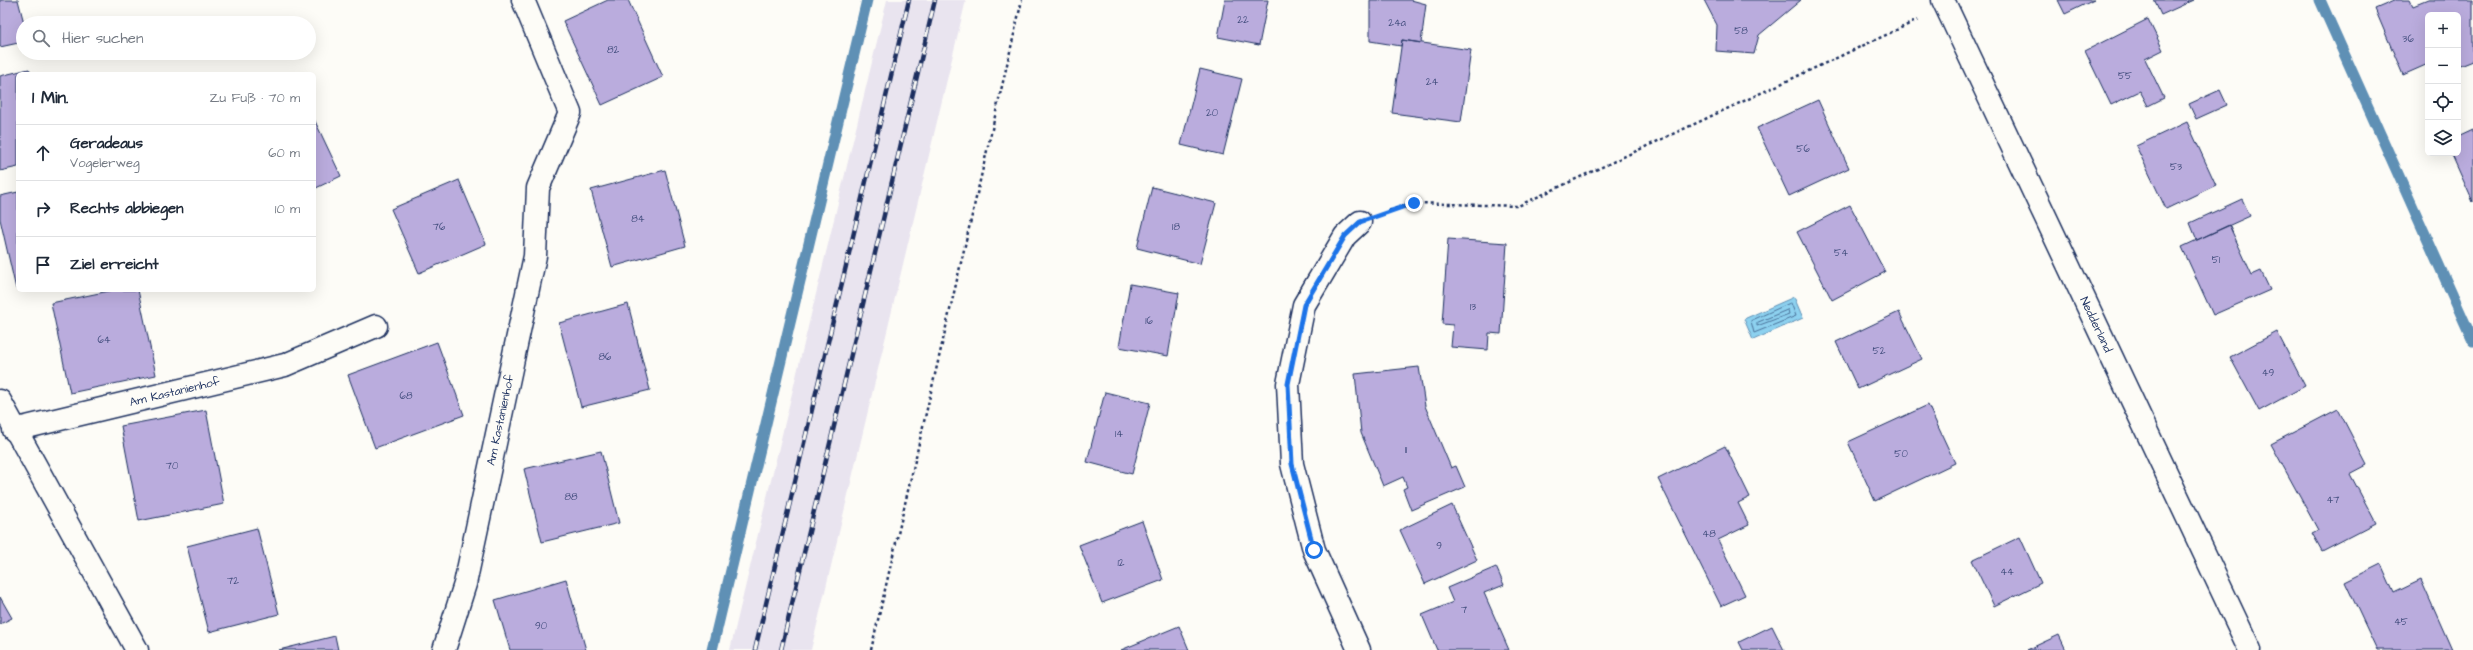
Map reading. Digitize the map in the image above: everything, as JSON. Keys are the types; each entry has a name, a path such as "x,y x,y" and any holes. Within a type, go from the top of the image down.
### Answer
{"street":[{"name":"Am Kastanienhof","path":"444,650 465,584 534,263 538,188 570,113 523,0"},
{"name":"Nedderland","path":"1946,3 2250,650"},
{"path":"1359,650 1314,550 1292,464 1288,384 1304,305 1345,236 1360,222"},
{"name":"Am Kastanienhof","path":"14,430 285,365 376,326"},
{"path":"0,401 14,430 136,650"}],"path":[{"path":"871,650 1022,0"},
{"path":"1360,222 1414,203 1518,206 1946,3"}],"shaded area":[{"path":"887,0 966,0 811,650 730,650"}],"water":[{"path":"1794,297 1803,318 1753,340 1744,319"}],"building":[{"path":"0,0 18,0 22,16 16,16 16,44 0,47"},
{"path":"608,0 628,0 663,77 602,105 563,21"},
{"path":"1225,0 1268,0 1259,45 1218,37"},
{"path":"1370,0 1411,0 1426,4 1421,43 1402,40 1401,46 1370,41"},
{"path":"1704,0 1801,0 1759,35 1754,54 1716,51 1717,25"},
{"path":"2058,0 2094,0 2065,14"},
{"path":"2154,0 2194,0 2161,15"},
{"path":"2396,0 2410,0 2413,6 2428,0 2473,0 2473,61 2461,66 2461,12 2425,12 2425,65 2403,75 2375,9"},
{"path":"2148,19 2163,50 2145,59 2164,98 2148,106 2140,91 2111,105 2085,51"},
{"path":"1402,40 1471,50 1461,122 1392,113"},
{"path":"29,69 30,72 17,72"},
{"path":"1200,69 1242,79 1223,155 1181,145"},
{"path":"16,72 16,167 0,171 0,76"},
{"path":"2220,90 2227,105 2196,119 2189,104"},
{"path":"1818,100 1849,168 1789,196 1757,128"},
{"path":"2187,122 2216,185 2166,209 2136,146"},
{"path":"316,123 341,176 316,188"},
{"path":"2473,130 2473,202 2452,156 2461,156 2461,136"},
{"path":"665,170 685,246 612,267 591,190"},
{"path":"459,180 486,244 419,273 391,209"},
{"path":"1152,187 1216,203 1200,264 1137,248"},
{"path":"16,192 16,289 0,219 0,196"},
{"path":"2242,199 2250,216 2197,240 2190,223"},
{"path":"1850,205 1885,272 1832,300 1797,232"},
{"path":"2229,225 2252,275 2261,271 2270,290 2213,315 2182,247"},
{"path":"1448,239 1507,243 1501,334 1489,333 1488,350 1451,347 1453,325 1442,324"},
{"path":"1130,284 1179,293 1168,356 1119,347"},
{"path":"104,292 138,292 156,375 70,393 51,303"},
{"path":"628,304 650,390 581,407 559,323"},
{"path":"1899,312 1922,359 1858,389 1836,342"},
{"path":"2277,332 2305,386 2259,411 2230,357"},
{"path":"437,342 464,415 375,448 348,375"},
{"path":"1419,367 1425,406 1451,468 1456,466 1465,487 1411,510 1403,489 1407,487 1403,477 1383,486 1361,433 1355,374"},
{"path":"1105,392 1150,403 1132,474 1087,462"},
{"path":"1928,405 1955,463 1875,501 1848,442"},
{"path":"2338,409 2367,465 2350,474 2376,523 2322,551 2312,533 2318,530 2271,444"},
{"path":"206,410 224,504 139,521 121,426"},
{"path":"1725,446 1750,497 1738,503 1749,525 1718,540 1745,595 1721,606 1658,479"},
{"path":"601,451 619,523 542,542 524,469"},
{"path":"1452,505 1477,560 1425,584 1400,530"},
{"path":"1142,521 1163,580 1102,603 1079,545"},
{"path":"257,528 279,614 209,632 187,546"},
{"path":"2020,537 2041,583 1994,606 1972,560"},
{"path":"2381,564 2394,593 2421,580 2452,650 2377,650 2345,582"},
{"path":"1496,567 1504,585 1484,593 1509,650 1437,650 1422,615 1453,602 1447,588"},
{"path":"566,579 586,650 510,650 495,600"},
{"path":"0,597 12,618 0,624"},
{"path":"1179,626 1189,650 1121,650"},
{"path":"1772,626 1784,650 1743,650 1739,642"},
{"path":"2059,635 2066,650 2027,650"},
{"path":"335,636 338,650 279,650"}],"waterway":[{"path":"712,650 867,0"},
{"path":"2320,0 2473,341"}],"railway":[{"path":"755,650 909,0"},
{"path":"781,650 935,0"}],"route":[{"path":"1314,550 1292,464 1288,384 1304,305 1345,236 1360,222 1414,203"}]}
